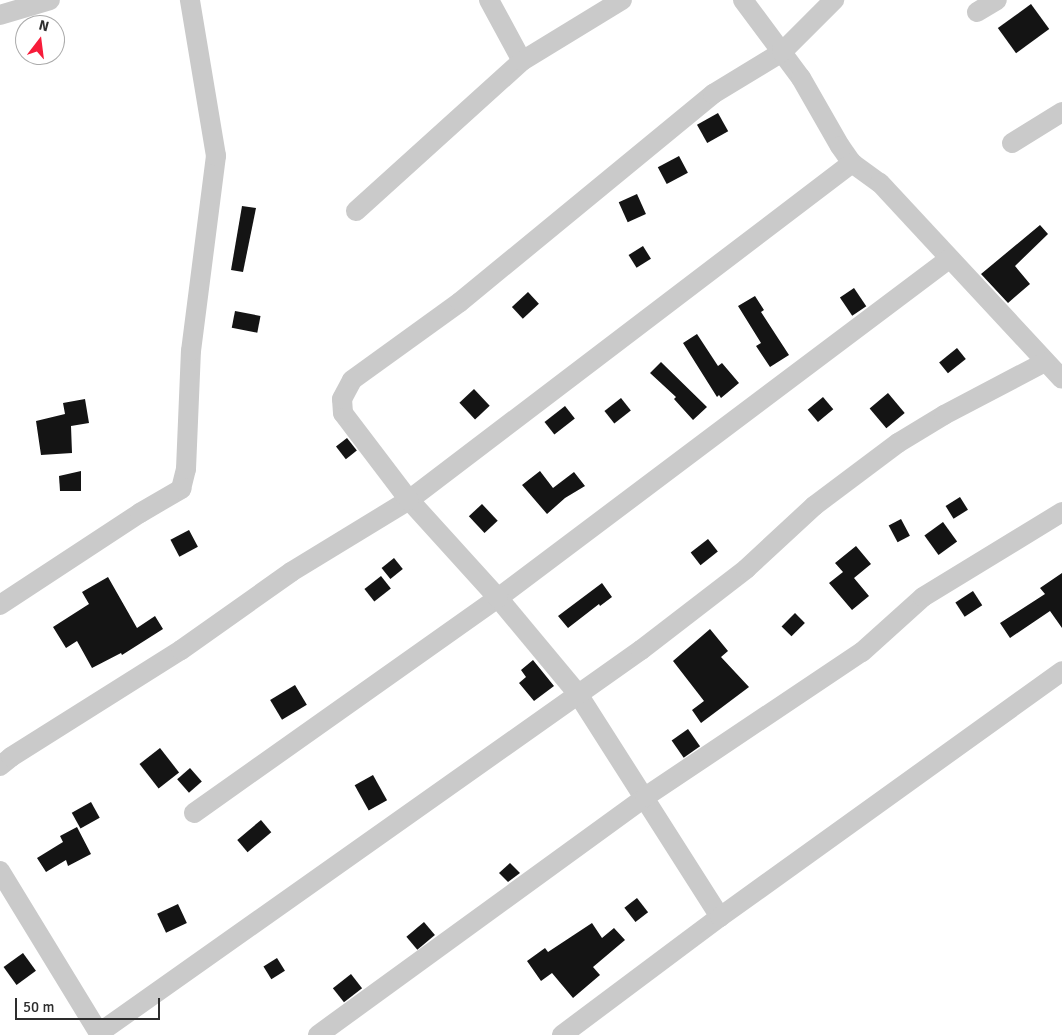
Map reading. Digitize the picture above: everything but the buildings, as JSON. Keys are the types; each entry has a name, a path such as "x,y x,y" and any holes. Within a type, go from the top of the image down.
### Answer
{"street":[{"path":"0,15 50,0"},
{"path":"0,605 140,513 181,489 186,470 191,351 216,156 190,0"},
{"path":"489,0 522,61"},
{"path":"356,212 522,61 622,0"},
{"path":"743,0 801,78 840,146 852,163 880,184 1062,379"},
{"path":"720,917 578,694 498,598 409,500 343,413 342,399 352,380 460,302 713,94 782,52 834,0"},
{"path":"978,12 997,0"},
{"path":"1012,142 1062,112"},
{"path":"0,766 11,757 181,650 291,572 409,500 852,163"},
{"path":"194,813 498,598 949,259"},
{"path":"0,871 100,1034 641,650 746,569 814,506 898,443 944,415 1045,362"},
{"path":"318,1035 645,797 862,652 923,597 1062,512"},
{"path":"562,1035 720,917 1062,672"}]}
